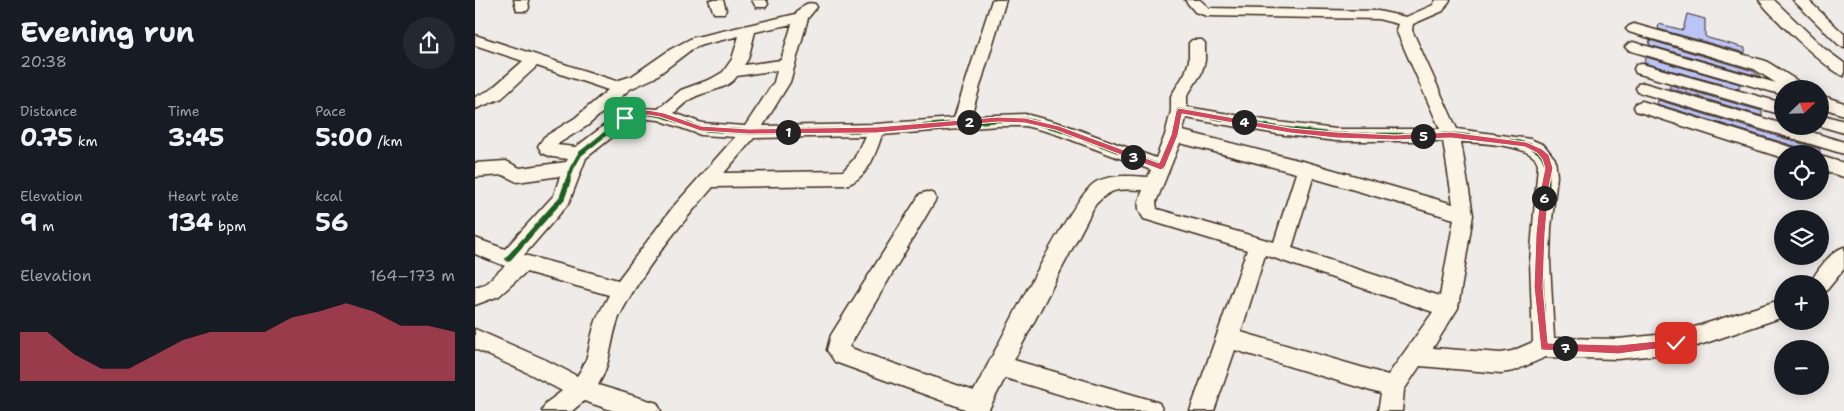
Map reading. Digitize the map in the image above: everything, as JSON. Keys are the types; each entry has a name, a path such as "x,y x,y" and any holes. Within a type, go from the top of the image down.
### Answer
{"street":[{"path":"961,122 999,0"},
{"path":"1192,0 1200,9 1218,12 1367,15 1393,17 1406,22 1438,8 1443,0"},
{"path":"1218,12 1237,2 1257,0"},
{"path":"1283,0 1293,14"},
{"path":"1327,0 1339,15"},
{"path":"1367,15 1369,10 1368,0"},
{"path":"1766,0 1820,52 1844,71"},
{"path":"1800,0 1844,42"},
{"path":"576,161 548,150 547,146 550,141 587,117 625,86 655,70 689,44 748,30 811,6"},
{"path":"569,411 584,391 594,371 601,350 605,325 622,290 680,212 753,128 778,89 811,6"},
{"path":"1390,411 1393,387 1448,308 1464,215 1451,135 1404,30 1406,22"},
{"path":"1634,29 1760,64 1784,80"},
{"path":"661,115 687,94 717,83 729,76 740,59 748,30"},
{"path":"475,40 604,84 615,87 625,86"},
{"path":"1197,43 1197,61 1193,74 1179,96 1179,111 1175,135 1147,202 1147,209 1151,214 1281,252 1448,308"},
{"path":"1633,47 1774,87"},
{"path":"475,103 496,94 534,60"},
{"path":"734,70 788,64"},
{"path":"1642,69 1774,106"},
{"path":"1644,88 1844,148"},
{"path":"1829,104 1844,109"},
{"path":"1642,108 1774,149"},
{"path":"1179,111 1290,130 1336,135 1395,137 1451,135 1526,145 1540,151 1546,157 1549,168 1545,187 1541,234 1539,287 1544,347"},
{"path":"475,296 492,290 515,261 562,198 576,161 613,126 625,118 648,113 661,115 701,129 749,132 876,130 961,122 1025,120 1057,128 1157,176"},
{"path":"1829,123 1844,127"},
{"path":"709,180 846,178 855,174 859,168 876,130"},
{"path":"1175,135 1306,169 1464,215"},
{"path":"475,170 505,168 517,175 576,161"},
{"path":"1829,166 1844,170"},
{"path":"1281,252 1306,169"},
{"path":"927,199 839,342 838,350 843,355 862,363 978,408 1087,200 1101,187 1157,176"},
{"path":"1202,411 1228,338 1257,245"},
{"path":"475,246 515,261 622,290"},
{"path":"1827,275 1844,255"},
{"path":"1414,356 1501,363 1514,361 1544,347 1618,350 1676,343 1774,311"},
{"path":"1228,338 1393,387"},
{"path":"475,339 538,367 584,391 649,411"},
{"path":"1000,366 1151,411"},
{"path":"554,411 584,391"}],"building":[{"path":"1687,14 1705,19 1705,36 1745,48 1745,53 1658,29 1659,24 1683,30"},
{"path":"1650,40 1753,71 1761,77 1649,45"},
{"path":"1646,57 1740,84 1739,89 1644,63"},
{"path":"1670,85 1762,111 1762,116 1669,88"},
{"path":"1658,100 1807,145 1791,145 1657,104"}],"cycle path":[{"path":"1179,111 1297,131 1365,136 1450,135 1516,142 1537,149 1546,159 1548,170 1541,228 1540,262 1544,347"},
{"path":"508,259 562,198 572,168 580,154 613,126 625,118 637,114 661,115 701,129 749,132 876,130 998,120 1025,120 1057,128 1161,167"}],"route":[{"path":"625,118 648,113 661,115 701,129 749,132 876,130 925,127 961,122 1025,120 1057,128 1161,167 1175,135 1179,111 1290,130 1336,135 1395,137 1451,135 1526,145 1540,151 1546,157 1549,168 1545,187 1541,234 1539,287 1544,347 1618,350 1676,343"}]}
